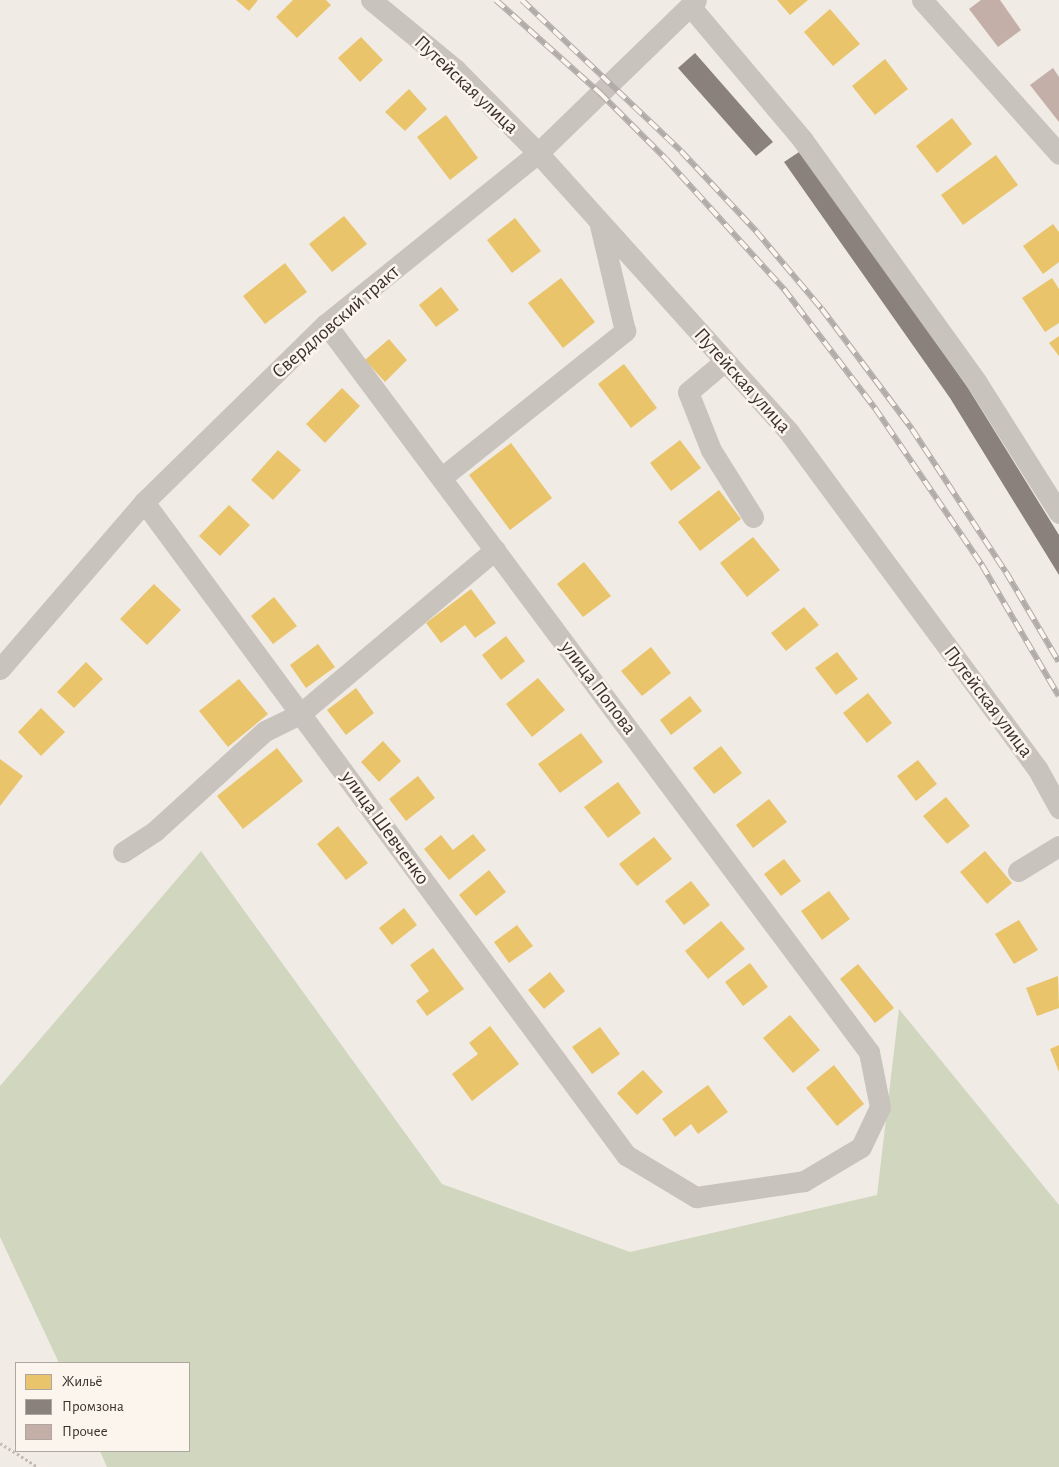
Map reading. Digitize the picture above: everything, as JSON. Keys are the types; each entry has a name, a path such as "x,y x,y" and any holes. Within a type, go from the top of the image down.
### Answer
{"street":[{"name":"Путейская улица","path":"371,0 455,69 538,154 795,440 1037,768 1059,808"},
{"path":"922,0 992,75 1059,154"},
{"name":"Свердловский тракт","path":"0,668 144,502 326,324 538,154 693,3"},
{"path":"693,3 802,139 976,381 1059,513"},
{"path":"441,478 625,331 600,222"},
{"name":"улица Попова","path":"326,324 870,1052 880,1107 861,1147 804,1181 696,1196 626,1155"},
{"path":"725,361 688,392 711,450 753,517"},
{"name":"улица Шевченко","path":"144,502 626,1155"},
{"path":"122,852 155,831 265,731 300,714 495,550"},
{"path":"1018,871 1059,846"}],"path":[{"path":"0,1443 38,1467"}],"green space":[{"path":"201,851 442,1184 630,1252 877,1195 899,1009 1059,1205 1059,1467 107,1467 100,1452 190,1452 190,1362 59,1362 0,1237 0,1086"}],"building: Жильё":[{"path":"236,0 258,0 249,11"},
{"path":"293,0 326,0 331,5 297,38 276,17"},
{"path":"777,0 808,0 790,15"},
{"path":"830,9 860,44 833,66 804,32"},
{"path":"361,37 383,60 360,82 338,58"},
{"path":"885,59 908,89 875,115 852,86"},
{"path":"409,89 427,109 405,131 385,112"},
{"path":"446,115 478,158 450,180 417,137"},
{"path":"952,118 972,144 937,173 916,146"},
{"path":"996,155 1018,185 963,225 941,195"},
{"path":"344,216 367,244 332,272 309,244"},
{"path":"515,218 541,251 512,273 487,240"},
{"path":"1053,224 1059,232 1059,262 1043,274 1023,246"},
{"path":"285,263 307,292 265,324 243,296"},
{"path":"561,278 595,322 563,348 528,303"},
{"path":"1052,278 1059,289 1059,323 1045,332 1022,298"},
{"path":"441,287 459,310 436,327 419,305"},
{"path":"1059,336 1059,356 1049,343"},
{"path":"389,339 407,360 385,382 365,360"},
{"path":"624,364 657,408 631,428 598,384"},
{"path":"342,388 360,406 325,443 306,424"},
{"path":"680,440 701,468 671,491 650,463"},
{"path":"511,443 552,498 510,530 469,475"},
{"path":"278,450 301,470 273,500 251,480"},
{"path":"719,490 741,519 700,551 678,522"},
{"path":"229,505 250,525 220,556 199,536"},
{"path":"753,537 780,570 747,597 720,563"},
{"path":"584,562 611,596 583,617 557,584"},
{"path":"154,584 181,610 147,645 120,619"},
{"path":"471,589 496,623 475,638 465,625 441,643 426,623"},
{"path":"274,597 297,626 273,644 251,616"},
{"path":"804,607 819,625 786,651 771,633"},
{"path":"506,636 525,661 501,680 482,655"},
{"path":"318,644 335,667 306,688 290,665"},
{"path":"651,647 671,673 642,696 621,671"},
{"path":"837,652 858,679 836,695 815,668"},
{"path":"86,662 103,679 74,708 57,692"},
{"path":"538,678 565,710 532,737 506,704"},
{"path":"239,679 268,714 228,747 199,711"},
{"path":"356,688 374,713 346,735 327,710"},
{"path":"868,693 892,723 867,743 843,713"},
{"path":"690,696 702,711 671,735 660,720"},
{"path":"41,708 65,732 41,756 18,732"},
{"path":"581,733 603,762 560,793 538,764"},
{"path":"383,741 401,761 379,782 361,762"},
{"path":"721,746 742,773 714,794 693,768"},
{"path":"277,748 303,781 243,829 217,796"},
{"path":"0,759 23,776 0,806"},
{"path":"918,760 937,784 916,801 897,776"},
{"path":"418,776 435,798 406,821 389,799"},
{"path":"618,782 641,813 608,838 584,807"},
{"path":"946,797 970,826 947,844 923,816"},
{"path":"769,799 787,822 753,848 736,825"},
{"path":"338,826 368,863 346,880 317,844"},
{"path":"473,834 486,850 449,880 424,849 441,835 453,850"},
{"path":"654,837 672,859 637,886 619,864"},
{"path":"985,851 1012,883 987,904 960,872"},
{"path":"784,859 801,881 781,896 764,874"},
{"path":"489,870 506,892 476,916 459,895"},
{"path":"691,881 710,905 684,925 665,901"},
{"path":"829,891 850,919 822,940 801,911"},
{"path":"404,908 417,925 392,945 379,928"},
{"path":"1019,920 1038,950 1014,964 995,934"},
{"path":"721,921 745,949 708,979 685,951"},
{"path":"517,925 533,946 509,963 494,942"},
{"path":"433,948 464,989 427,1016 416,1001 429,991 410,965"},
{"path":"750,963 768,987 743,1006 725,982"},
{"path":"858,964 894,1008 875,1023 840,979"},
{"path":"550,972 565,991 544,1009 528,990"},
{"path":"1058,976 1059,1008 1037,1016 1026,988"},
{"path":"790,1015 820,1050 793,1073 763,1038"},
{"path":"490,1026 519,1064 472,1101 452,1074 478,1054 469,1043"},
{"path":"600,1027 620,1054 592,1074 572,1047"},
{"path":"1059,1045 1059,1072 1050,1049"},
{"path":"834,1065 864,1104 837,1126 806,1088"},
{"path":"643,1070 663,1092 637,1115 617,1093"},
{"path":"708,1085 728,1112 698,1134 691,1124 675,1137 662,1119"}],"building: Промзона":[{"path":"695,53 773,142 756,156 678,68"},
{"path":"802,150 968,388 1059,535 1059,575 950,398 784,162"}],"building: Прочее":[{"path":"981,0 1000,0 1021,30 998,47 969,9"},
{"path":"1053,68 1059,77 1059,122 1030,85"}],"railway":[{"path":"496,0 600,93 666,159 784,289 875,408 982,565 1059,696"},
{"path":"522,0 681,151 756,231 822,309 912,429 1006,572 1059,662"}]}
